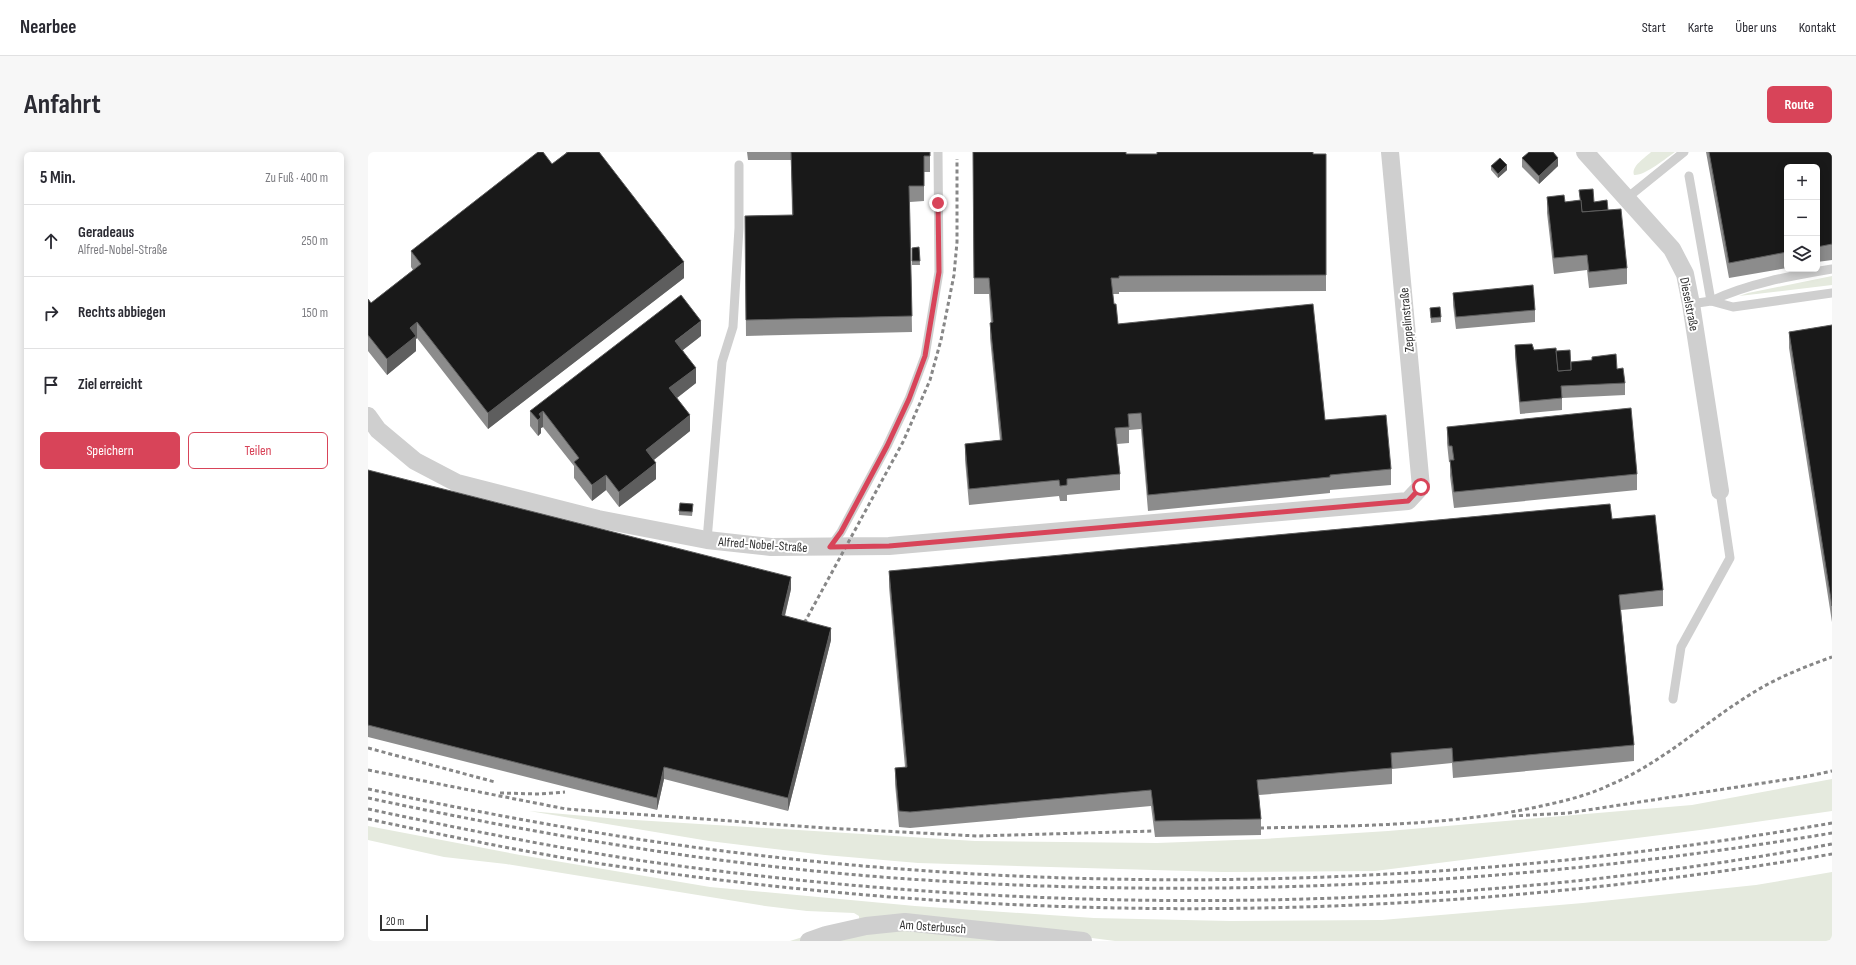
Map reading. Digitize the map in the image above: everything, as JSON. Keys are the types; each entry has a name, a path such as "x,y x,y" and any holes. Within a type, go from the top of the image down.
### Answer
{"street":[{"name":"Zeppelinstraße","path":"1390,152 1421,487"},
{"name":"Dieselstraße","path":"1585,152 1672,249 1685,274 1720,490"},
{"name":"Alfred-Nobel-Straße","path":"368,416 378,430 415,461 457,483 598,519 707,540 771,547 889,546 1408,501 1421,487"},
{"name":"Am Osterbusch","path":"809,941 826,935 866,926 905,922 1083,941"}],"lane":[{"path":"830,547 841,532 887,446 909,399 925,356 939,272 938,152"},
{"path":"1627,198 1684,152"},
{"path":"707,540 722,362 733,327 739,228 739,165"},
{"path":"1689,176 1711,301"},
{"path":"1691,304 1711,301 1732,291 1794,275 1832,269"},
{"path":"1711,301 1733,307 1832,293"},
{"path":"1673,699 1681,647 1730,558 1720,490"}],"shaded area":[{"path":"1651,152 1675,152 1644,173 1634,175 1636,165"},
{"path":"1832,276 1832,285 1739,296 1748,293"},
{"path":"1832,779 1832,811 1700,830 1375,871 1222,872 918,863 825,855 709,841 529,811 619,819 975,841 1157,843 1263,839 1388,831 1692,805"},
{"path":"368,826 520,855 710,887 915,906 1094,918 1230,921 1382,920 1583,903 1756,885 1832,872 1832,941 1115,941 1061,934 1056,941 790,941 859,919 859,916 854,913 807,911 765,906 506,864 444,857 368,840"}],"building":[{"path":"538,152 543,152 552,164 568,152 599,152 684,262 488,413 417,322 410,328 416,336 387,359 368,335 368,299 371,303 421,264 411,251"},
{"path":"791,152 930,152 930,156 924,156 924,186 909,186 912,316 746,320 745,216 793,215"},
{"path":"973,152 1126,152 1126,154 1157,154 1157,152 1313,152 1313,154 1326,154 1326,275 1119,276 1119,278 1111,278 1118,324 1313,304 1325,420 1386,415 1391,469 1330,475 1330,477 1148,495 1141,413 1128,414 1129,427 1115,428 1120,474 1067,479 1067,485 1060,486 1059,480 969,489 965,444 1002,440 990,323 993,322 989,278 974,278"},
{"path":"1529,152 1553,152 1558,158 1539,176 1522,158"},
{"path":"1709,152 1832,152 1832,244 1820,246 1820,164 1784,164 1784,253 1729,263"},
{"path":"1500,158 1507,165 1498,174 1491,166"},
{"path":"1593,189 1594,202 1607,200 1608,210 1582,212 1579,190"},
{"path":"1564,195 1565,202 1581,200 1582,212 1621,209 1627,268 1589,272 1587,255 1554,258 1547,197"},
{"path":"919,247 920,261 912,261 912,248"},
{"path":"1533,285 1535,310 1456,317 1453,293"},
{"path":"681,295 701,321 675,341 696,368 669,388 690,415 646,450 656,463 619,492 606,475 592,485 574,462 579,458 543,411 539,414 541,417 538,420 530,411"},
{"path":"1440,307 1441,317 1431,318 1430,308"},
{"path":"1832,325 1832,606 1789,332"},
{"path":"1532,344 1534,350 1556,348 1558,371 1571,370 1571,362 1592,360 1592,357 1616,354 1617,369 1623,368 1625,383 1561,386 1562,398 1520,402 1515,345"},
{"path":"1570,350 1571,370 1558,371 1556,351"},
{"path":"1631,408 1637,474 1454,492 1450,460 1454,460 1452,446 1449,446 1447,427"},
{"path":"368,470 791,577 782,615 831,628 788,798 664,767 657,798 368,725"},
{"path":"680,503 693,504 692,512 679,511"},
{"path":"1610,504 1612,519 1655,515 1663,590 1619,595 1634,745 1453,762 1452,748 1391,753 1392,768 1257,780 1261,819 1155,821 1151,790 910,812 899,811 895,768 907,767 889,571"}],"railway":[{"path":"801,629 903,442 930,380 941,340 954,275 957,242 957,159"},
{"path":"1260,828 1327,827 1461,819 1527,809 1581,796 1602,789 1649,765 1734,705 1770,683 1790,673 1832,657"},
{"path":"368,748 495,782"},
{"path":"368,770 566,809 826,828 977,836 1154,831"},
{"path":"1512,816 1568,813 1809,776 1832,771"},
{"path":"368,789 502,816 603,834 786,858 936,872 1086,878 1236,879 1386,874 1535,863 1684,846 1832,823"},
{"path":"500,793 539,794 565,792"},
{"path":"368,798 433,812 564,836 696,857 762,865 895,878 1012,885 1130,888 1248,888 1365,884 1482,876 1599,865 1716,851 1832,833"},
{"path":"368,809 603,855 785,879 935,892 1085,899 1236,900 1386,896 1536,885 1685,868 1832,844"},
{"path":"368,819 570,859 787,888 937,900 1086,907 1235,908 1384,904 1533,893 1683,877 1832,854"}],"route":[{"path":"938,203 939,272 925,356 909,399 887,446 841,532 830,547 889,546 1408,501 1421,487"}]}
